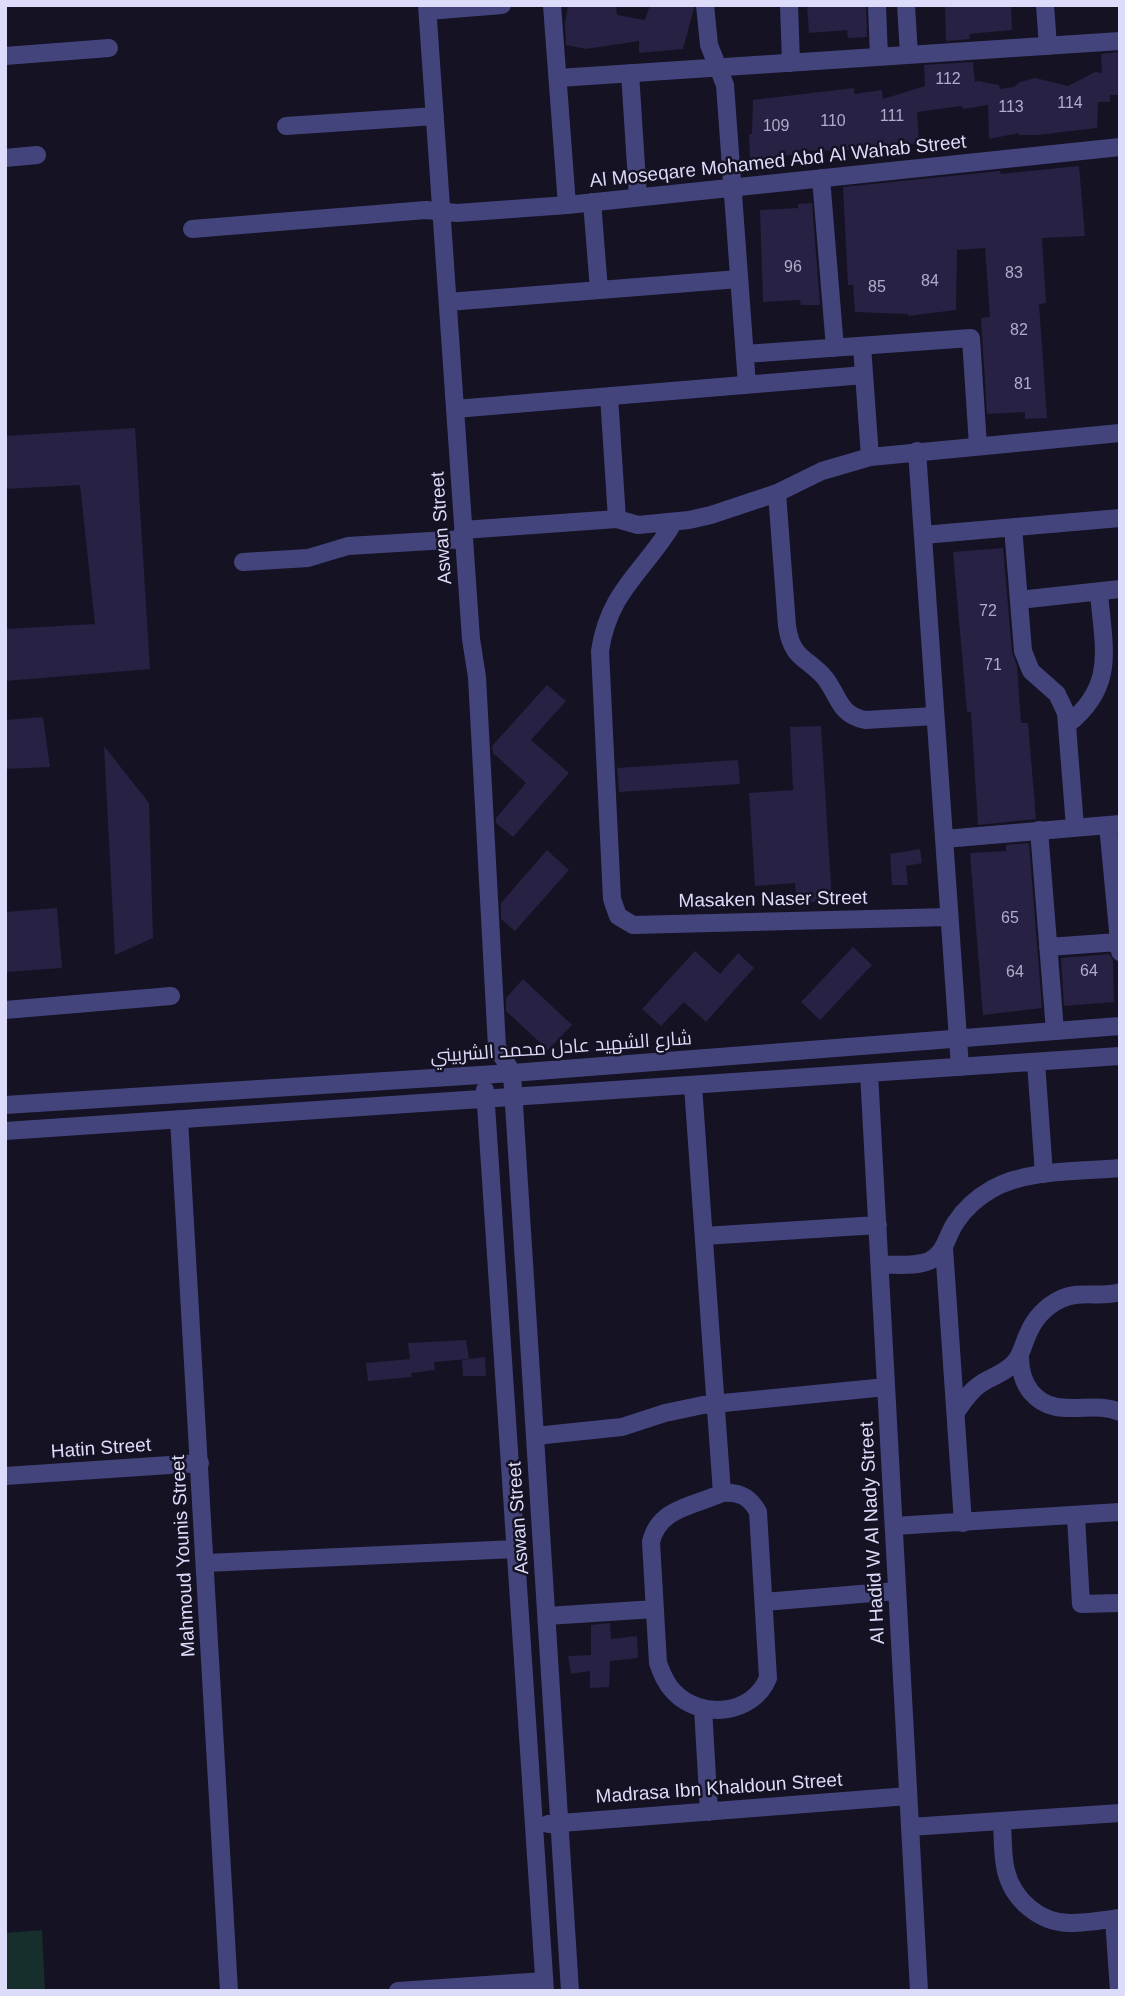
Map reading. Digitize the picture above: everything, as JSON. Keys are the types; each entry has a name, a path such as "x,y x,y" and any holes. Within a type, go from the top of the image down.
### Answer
{"street":[{"path":"427,8 502,5"},
{"path":"552,5 567,205"},
{"path":"705,5 709,44 725,85 747,384"},
{"path":"789,5 791,63"},
{"path":"877,5 879,57"},
{"path":"906,5 909,55"},
{"path":"1045,5 1048,46"},
{"name":"Aswan Street","path":"427,8 463,535 471,639 477,677 497,1047 512,1073 514,1098 570,1991"},
{"path":"558,78 1120,41"},
{"path":"5,56 110,48"},
{"path":"630,73 639,197"},
{"path":"286,126 435,116"},
{"name":"Al Moseqare Mohamed Abd Al Wahab Street","path":"192,229 426,210 457,213 567,205 1120,147"},
{"path":"5,158 37,155"},
{"path":"821,178 835,348"},
{"path":"592,202 599,290"},
{"path":"448,302 739,279"},
{"path":"745,354 971,338 978,446"},
{"path":"862,346 870,457"},
{"path":"455,409 864,375"},
{"path":"609,396 617,519"},
{"path":"243,562 308,558 348,547 617,519 638,525 674,522 734,509 777,493 822,471 870,457 1120,433"},
{"path":"917,451 960,1067"},
{"path":"777,493 787,626 798,655 822,675 841,707 856,718 865,720 935,716"},
{"path":"923,535 1120,518"},
{"name":"Masaken Naser Street","path":"674,522 617,599 603,633 600,669 612,900 618,916 634,925 949,917"},
{"path":"1013,527 1023,651 1027,665 1035,676 1057,694 1062,703 1068,724 1075,827"},
{"path":"1019,600 1120,589"},
{"path":"1068,724 1087,705 1105,670 1099,592"},
{"path":"944,839 1114,824 1119,947 1048,947"},
{"path":"1039,830 1055,1031"},
{"path":"5,1010 172,996"},
{"name":"شارع الشهيد عادل محمد الشربيني","path":"5,1105 484,1075 1120,1026"},
{"name":"Aswan Street","path":"497,1047 484,1075 545,1986"},
{"path":"5,1131 1120,1056"},
{"path":"1036,1062 1044,1174"},
{"name":"Al Hadid W Al Nady Street","path":"869,1073 919,1991"},
{"path":"693,1086 722,1493"},
{"name":"Mahmoud Younis Street","path":"180,1119 229,1991"},
{"path":"880,1265 923,1262 935,1257 944,1248 955,1223 983,1194 1007,1181 1044,1174 1120,1168"},
{"path":"704,1236 878,1225"},
{"path":"944,1248 963,1523"},
{"path":"957,1411 973,1390 1006,1371 1020,1356 1032,1325 1055,1302 1077,1294 1109,1295 1120,1292"},
{"path":"1020,1356 1023,1379 1028,1389 1045,1404 1067,1409 1103,1407 1120,1412"},
{"path":"535,1436 613,1429 677,1409 716,1403 886,1387"},
{"name":"Hatin Street","path":"5,1476 200,1463"},
{"path":"722,1493 744,1496 758,1512 764,1602 768,1678 764,1688 747,1703 726,1710 704,1708 682,1699 662,1674 658,1663 651,1542 657,1525 670,1513 722,1493"},
{"path":"894,1526 1076,1517 1120,1512"},
{"path":"1076,1517 1081,1604 1120,1603"},
{"path":"205,1563 516,1549"},
{"path":"764,1602 897,1591"},
{"path":"547,1616 655,1609"},
{"path":"704,1708 709,1812"},
{"name":"Madrasa Ibn Khaldoun Street","path":"534,1826 908,1796"},
{"path":"910,1827 1120,1813"},
{"path":"1002,1821 1006,1871 1010,1883 1034,1912 1058,1922 1070,1923 1117,1918 1119,1991"},
{"path":"398,1991 545,1986"}],"green space":[{"path":"42,1930 45,1991 5,1991 5,1933"}],"building":[{"path":"568,5 616,5 617,15 645,20 650,5 694,5 694,8 683,49 639,53 639,41 586,49 566,45"},
{"path":"807,5 866,5 867,37 848,38 847,30 809,33"},
{"path":"945,5 1011,5 1012,30 969,34 970,39 946,41"},
{"path":"1120,52 1120,95 1110,95 1110,102 1098,102 1097,128 1037,135 1019,133 989,139 988,105 963,109 961,106 917,112 919,143 860,150 797,151 797,154 750,160 749,134 752,134 753,100 854,88 854,94 882,90 883,99 925,86 924,65 973,62 975,82 999,85 1000,89 1014,87 1020,82 1035,78 1068,86 1095,72 1102,73 1101,54"},
{"path":"1079,166 1085,236 1042,238 1046,303 1039,304 1047,418 1025,419 1025,412 987,414 981,318 990,317 985,248 957,250 956,310 908,316 855,312 853,285 848,285 843,187"},
{"path":"812,203 820,305 801,305 800,300 763,302 760,210 798,208 798,204"},
{"path":"135,428 150,669 5,681 5,629 95,624 80,485 5,489 5,436"},
{"path":"1003,548 1021,723 1028,723 1036,819 978,825 971,712 967,712 953,552"},
{"path":"547,685 566,701 531,740 569,773 513,837 496,823 496,818 526,783 493,753 492,746"},
{"path":"43,717 50,767 5,769 5,720"},
{"path":"821,726 832,901 797,903 795,883 755,886 749,793 793,790 790,727"},
{"path":"104,746 149,803 153,938 115,955"},
{"path":"738,760 740,784 619,792 617,768"},
{"path":"1029,843 1042,1008 983,1015 970,853 1006,851 1006,845"},
{"path":"920,849 922,863 906,866 908,885 892,885 890,854"},
{"path":"547,850 569,870 515,931 501,919 501,903"},
{"path":"57,908 62,968 5,972 5,912"},
{"path":"853,947 872,965 820,1020 801,1002"},
{"path":"695,951 720,974 738,953 754,968 706,1022 684,1002 661,1026 642,1009"},
{"path":"1109,954 1113,960 1114,1002 1064,1006 1061,958"},
{"path":"523,979 572,1025 548,1050 506,1011 506,998"},
{"path":"466,1340 469,1359 434,1362 435,1370 411,1373 412,1377 368,1381 366,1363 410,1359 408,1343"},
{"path":"485,1357 486,1376 463,1376 462,1360"},
{"path":"610,1623 611,1639 637,1636 638,1658 610,1661 609,1687 590,1688 590,1671 571,1674 568,1656 591,1655 591,1625"}]}
